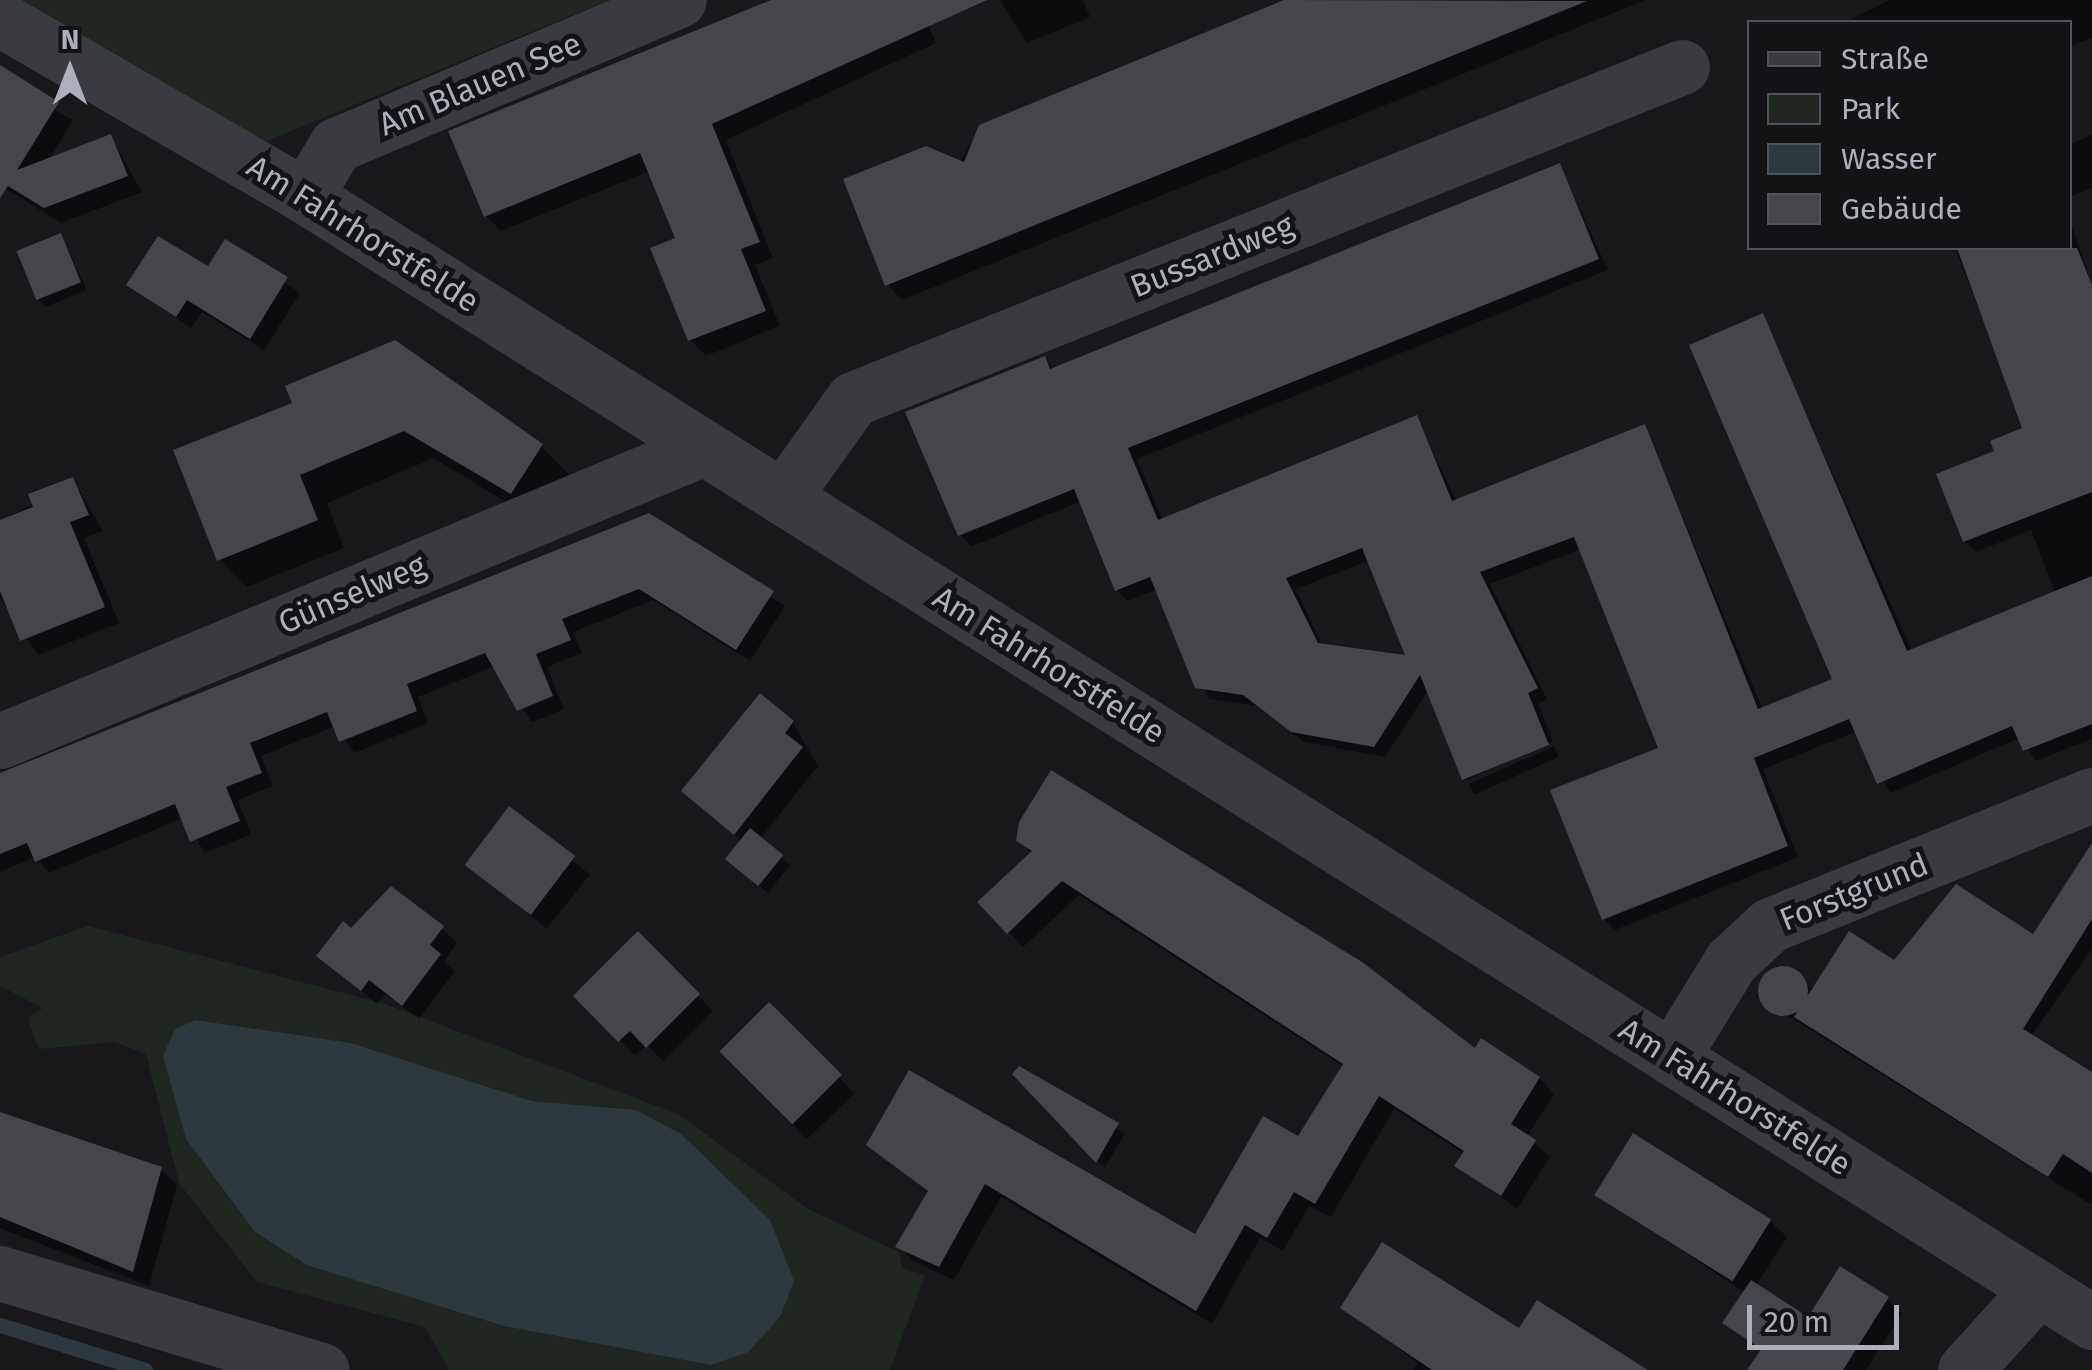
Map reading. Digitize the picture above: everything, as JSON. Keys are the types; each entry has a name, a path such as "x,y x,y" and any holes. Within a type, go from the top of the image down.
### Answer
{"street":[{"name":"Am Blauen See","path":"305,196 336,144 679,0"},
{"name":"Am Fahrhorstfelde","path":"0,19 305,196 2092,1322"},
{"name":"Bussardweg","path":"784,497 853,399 1682,67"},
{"name":"Günselweg","path":"0,741 704,448"},
{"name":"Forstgrund","path":"1672,1057 1732,961 1770,925 2092,795"},
{"path":"0,1273 322,1370"},
{"path":"1965,1370 2039,1288"}],"green space":[{"path":"0,0 609,0 252,147"},
{"path":"88,926 385,1004 678,1114 808,1209 899,1252 902,1268 925,1275 890,1370 449,1370 425,1327 257,1282 179,1183 146,1054 115,1042 39,1049 27,1018 43,1008 0,986 0,957","holes":["196,1020 351,1043 532,1101 636,1110 711,1365 504,1326 255,1232 186,1139 164,1056"]}],"water":[{"path":"196,1020 351,1043 532,1101 636,1110 681,1134 770,1220 794,1281 780,1317 748,1352 711,1365 504,1326 307,1265 255,1232 186,1139 163,1056 175,1029"}],"building":[{"path":"771,0 987,0 712,124 760,242 741,249 766,311 688,341 650,248 675,238 640,153 484,217 448,131"},
{"path":"1284,0 1587,1 885,286 843,179 926,146 964,162 979,125"},
{"path":"0,65 59,102 17,170 111,134 128,176 44,208 8,186 0,198"},
{"path":"1560,163 1599,259 1128,448 1158,520 1417,415 1452,501 1645,424 1758,709 1832,679 1689,345 1763,313 1907,651 2092,576 2092,724 2023,751 2012,726 1877,784 1849,719 1754,758 1788,846 1602,920 1550,790 1658,748 1574,537 1480,572 1538,688 1528,693 1549,745 1462,780 1420,675 1374,747 1291,732 1243,695 1195,688 1150,577 1115,591 1074,489 958,536 905,412 1045,356 1050,369","holes":["1362,548 1405,655 1318,643 1286,578"]},
{"path":"61,233 81,282 36,300 16,251"},
{"path":"158,236 208,266 225,239 288,277 250,339 187,300 176,317 126,285"},
{"path":"2077,248 2092,285 2092,492 1963,542 1936,474 1994,451 1990,441 2022,428 1958,250"},
{"path":"395,340 543,444 511,494 404,431 300,475 318,520 217,561 173,450 292,403 285,386"},
{"path":"73,477 89,515 70,522 105,607 20,641 0,591 0,520 33,507 28,494"},
{"path":"649,513 774,591 736,650 639,589 562,619 571,640 536,654 553,696 517,711 485,653 407,684 417,711 339,742 327,712 250,743 262,773 226,787 240,821 190,842 175,804 35,862 27,843 0,854 0,773"},
{"path":"760,693 794,721 785,733 803,747 734,835 681,791"},
{"path":"1051,770 1362,962 1475,1048 1481,1038 1540,1077 1511,1124 1536,1140 1501,1196 1454,1166 1464,1151 1379,1096 1315,1204 1294,1192 1267,1238 1245,1225 1196,1311 985,1184 939,1267 895,1247 928,1191 866,1145 909,1070 1195,1234 1263,1116 1298,1136 1343,1064 1062,881 1007,934 977,902 1032,851 1016,841 1019,822"},
{"path":"509,806 575,856 531,915 464,865"},
{"path":"750,828 783,855 758,886 725,859"},
{"path":"2092,843 2092,919 2023,1029 2092,1072 2092,1173 2063,1154 2048,1177 1794,1017 1849,931 1894,960 1956,884 2033,934"},
{"path":"391,886 444,926 430,945 441,954 402,1006 369,980 361,991 316,956 343,921 351,928"},
{"path":"638,931 700,994 646,1048 630,1031 618,1042 573,996"},
{"path":"1783,966 1801,973 1808,991 1801,1009 1783,1016 1765,1009 1758,991 1765,973"},
{"path":"769,1002 842,1075 792,1124 720,1051"},
{"path":"1019,1066 1119,1123 1096,1163 1012,1074"},
{"path":"0,1112 162,1167 133,1272 0,1217"},
{"path":"1633,1133 1771,1219 1733,1281 1594,1195"},
{"path":"1382,1242 1519,1328 1537,1300 1648,1370 1432,1370 1340,1308"},
{"path":"1840,1266 1889,1297 1843,1370 1747,1370 1761,1349 1722,1323 1751,1280 1808,1317"}],"waterway":[{"path":"0,1325 145,1370"}]}
